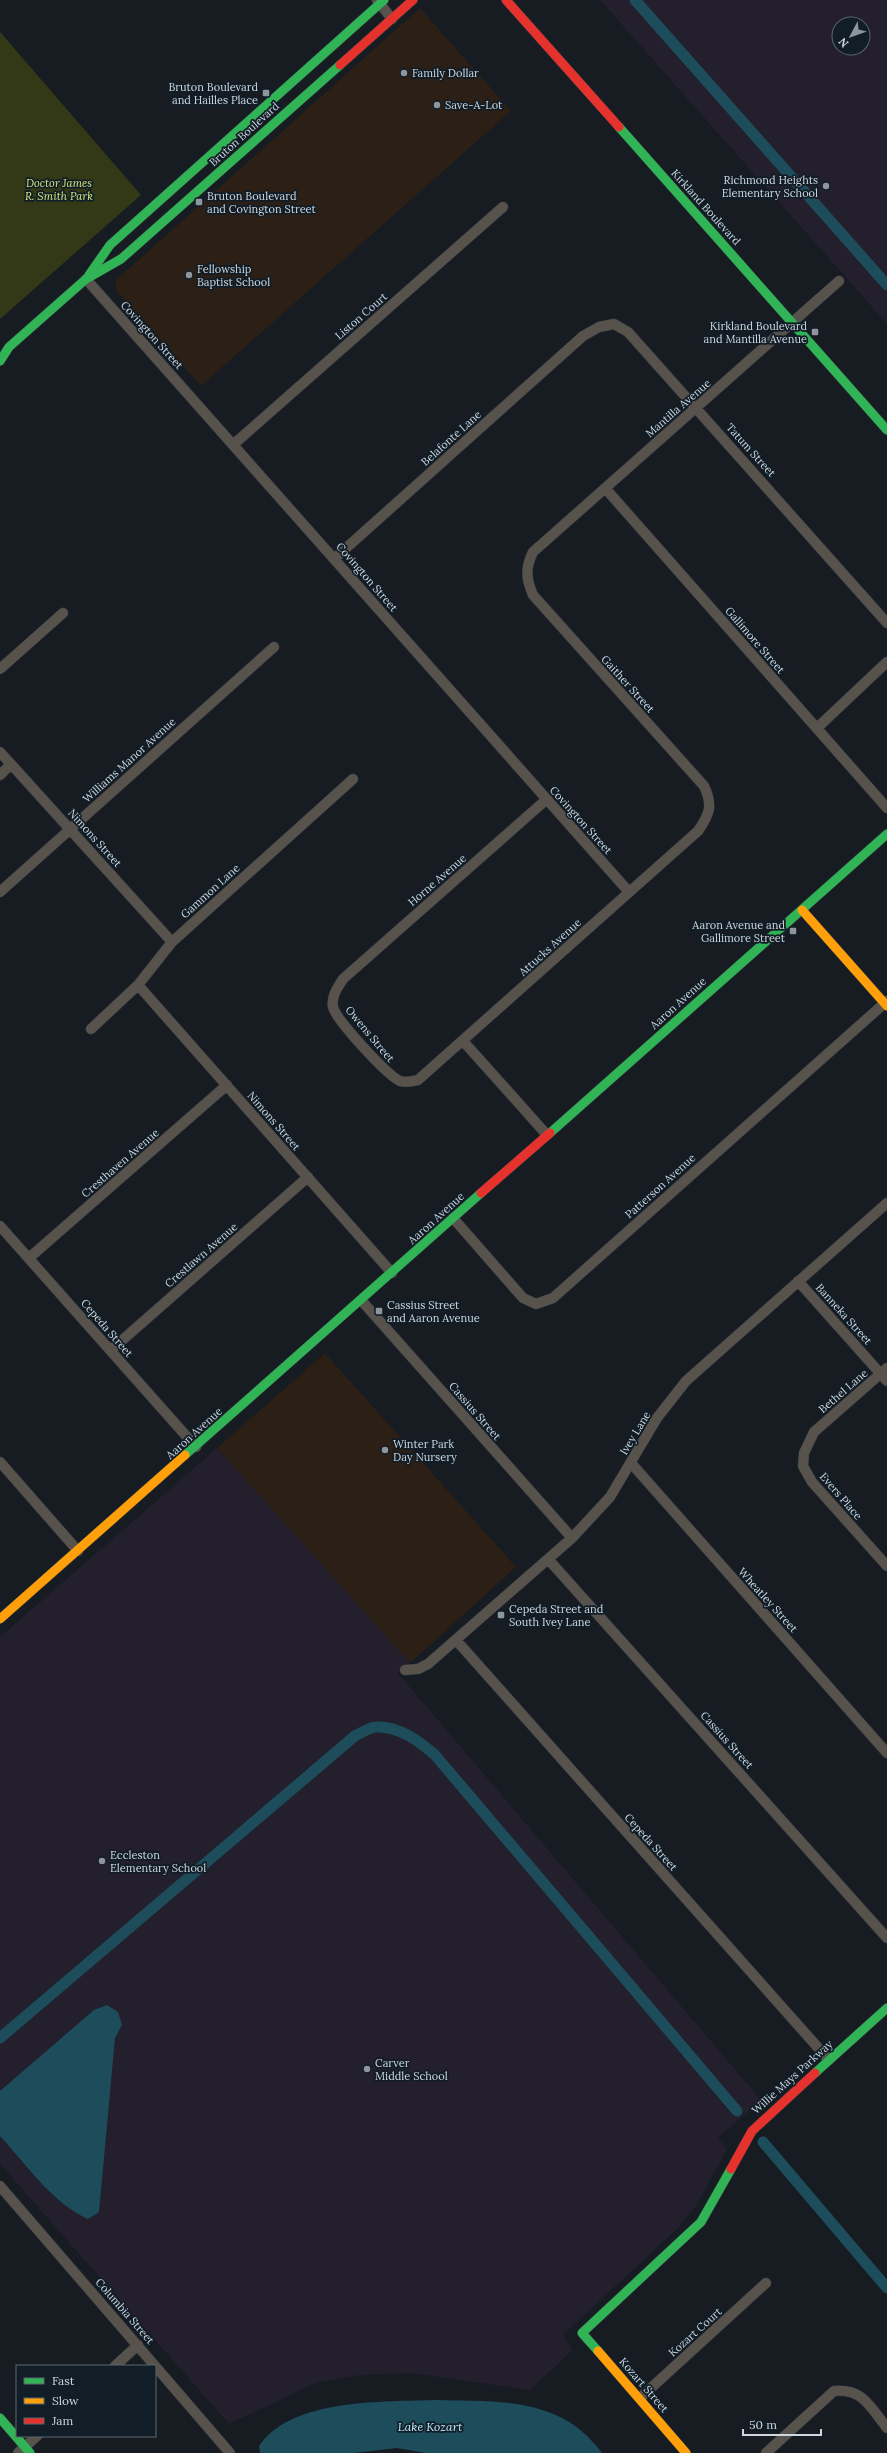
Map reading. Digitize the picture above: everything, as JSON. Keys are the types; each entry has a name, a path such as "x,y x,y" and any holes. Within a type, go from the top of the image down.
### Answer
{"street":[{"name":"Bruton Boulevard","path":"0,361 10,347 86,279 121,259 413,0"},
{"name":"Kirkland Boulevard","path":"506,0 887,430"},
{"name":"Bruton Boulevard","path":"86,279 110,245 380,1"},
{"path":"380,1 392,19"},
{"path":"258,112 271,126"},
{"path":"186,176 198,190"},
{"name":"Liston Court","path":"234,444 503,206"},
{"name":"Covington Street","path":"86,279 335,558 629,892"},
{"name":"Mantilla Avenue","path":"533,552 839,281"},
{"name":"Tatum Street","path":"584,336 599,326 614,324 628,332 887,623"},
{"name":"Belafonte Lane","path":"335,558 584,336"},
{"name":"Bruton Boulevard","path":"0,351 10,347"},
{"name":"Gallimore Street","path":"605,488 887,808"},
{"name":"Gaither Street","path":"533,552 526,564 527,581 533,596 704,786 710,800 707,818 698,831"},
{"path":"0,669 63,613"},
{"name":"Williams Manor Avenue","path":"0,892 274,647"},
{"path":"817,728 887,662"},
{"name":"Nimons Street","path":"0,752 172,942"},
{"path":"0,775 11,764"},
{"name":"Gammon Lane","path":"92,1029 138,985 172,942 353,779"},
{"name":"Horne Avenue","path":"343,978 547,799"},
{"name":"Attucks Avenue","path":"418,1080 698,831"},
{"name":"Aaron Avenue","path":"0,1619 887,834"},
{"path":"802,910 886,1003"},
{"name":"Owens Street","path":"343,978 335,991 333,1006 339,1019 388,1073 402,1082 418,1080"},
{"name":"Nimons Street","path":"138,985 392,1273"},
{"name":"Patterson Avenue","path":"453,1218 523,1298 536,1304 553,1298 886,1003"},
{"path":"463,1041 547,1135"},
{"name":"Cresthaven Avenue","path":"29,1258 226,1085"},
{"name":"Crestlawn Avenue","path":"111,1350 308,1177"},
{"name":"Ivey Lane","path":"405,1670 418,1669 428,1664 572,1538 610,1497 657,1418 686,1381 887,1203"},
{"name":"Cepeda Street","path":"0,1226 196,1447"},
{"name":"Banneka Street","path":"798,1281 885,1374"},
{"name":"Cassius Street","path":"361,1300 572,1538"},
{"name":"Bethel Lane","path":"814,1432 885,1374"},
{"name":"Evers Place","path":"814,1432 804,1453 803,1466 812,1482 887,1566"},
{"path":"0,1462 78,1551"},
{"name":"Wheatley Street","path":"631,1464 887,1753"},
{"name":"Cassius Street","path":"548,1559 887,1938"},
{"name":"Cepeda Street","path":"456,1640 829,2060"},
{"name":"Willie Mays Parkway","path":"582,2333 701,2222 752,2131 887,2008"},
{"name":"Columbia Street","path":"0,2186 155,2365"},
{"name":"Kozart Court","path":"640,2398 766,2283"},
{"name":"Kozart Street","path":"582,2333 640,2398 686,2453"},
{"path":"116,2365 138,2345"},
{"name":"Columbia Street","path":"156,2366 230,2453"},
{"path":"766,2453 834,2391 845,2390 858,2393 887,2428"},
{"path":"0,2418 25,2451 36,2437"}],"shaded area":[{"name":"Richmond Heights Elementary School","path":"600,0 887,0 887,324"},
{"path":"420,8 511,111 201,386 117,291 115,283 116,280"},
{"path":"325,1353 516,1567 410,1663 217,1448"},
{"name":"Carver Middle School","path":"217,1448 410,1663 398,1673 761,2100 718,2138 727,2149 696,2206 677,2229 563,2335 573,2350 530,2390 411,2373 360,2375 318,2382 229,2424 0,2164 0,1637"}],"green space":[{"name":"Doctor James R. Smith Park","path":"0,32 141,195 0,319"}],"water":[{"path":"107,2005 118,2012 122,2025 115,2038 99,2212 88,2219 75,2212 51,2193 0,2136 0,2091 94,2010"},
{"name":"Lake Kozart","path":"436,2400 505,2403 527,2406 548,2412 568,2421 586,2434 602,2453 426,2453 397,2448 354,2453 260,2453 259,2446 274,2430 293,2419 316,2411 365,2403"}],"waterway":[{"path":"635,0 887,285"},
{"path":"0,2038 356,1735 374,1727 384,1727 408,1735 435,1755 737,2111"},
{"path":"763,2142 887,2288"}],"traffic: fast":[{"path":"89,275 110,245 384,0"},
{"path":"0,361 9,347 86,279 121,259 340,65"},
{"path":"619,127 887,430"},
{"path":"550,1133 887,834"},
{"path":"185,1455 481,1193"},
{"path":"815,2073 887,2008"},
{"path":"598,2351 582,2333 701,2222 731,2169"},
{"path":"0,2418 16,2437"},
{"path":"16,2437 30,2453"}],"traffic: slow":[{"path":"802,910 887,1006"},
{"path":"0,1619 185,1455"},
{"path":"598,2351 686,2453"}],"traffic: jam":[{"path":"340,65 413,0"},
{"path":"506,0 619,127"},
{"path":"481,1193 550,1133"},
{"path":"731,2169 752,2131 815,2073"}],"place":[{"name":"Family Dollar","path":"404,73"},
{"name":"Bruton Boulevard and Hailles Place","path":"266,93"},
{"name":"Save-A-Lot","path":"437,105"},
{"name":"Richmond Heights Elementary School","path":"826,186"},
{"name":"Bruton Boulevard and Covington Street","path":"199,202"},
{"name":"Fellowship Baptist School","path":"189,275"},
{"name":"Kirkland Boulevard and Mantilla Avenue","path":"815,332"},
{"name":"Aaron Avenue and Gallimore Street","path":"793,931"},
{"name":"Cassius Street and Aaron Avenue","path":"379,1311"},
{"name":"Winter Park Day Nursery","path":"385,1450"},
{"name":"Cepeda Street and South Ivey Lane","path":"501,1615"},
{"name":"Eccleston Elementary School","path":"102,1861"},
{"name":"Carver Middle School","path":"367,2069"}]}
